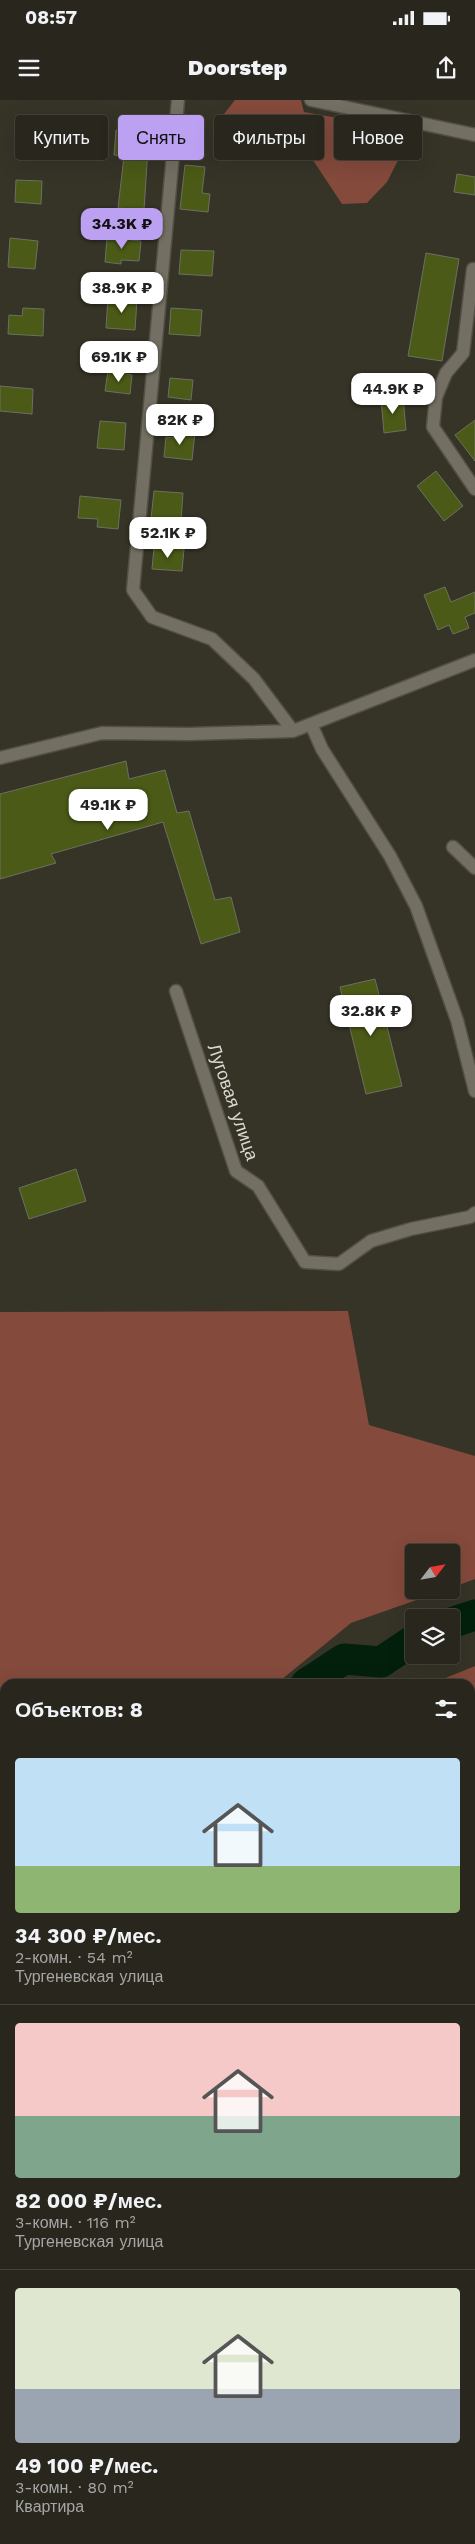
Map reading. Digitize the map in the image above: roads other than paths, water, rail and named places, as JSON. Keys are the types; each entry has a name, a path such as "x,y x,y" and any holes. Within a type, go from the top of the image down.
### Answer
{"street":[{"path":"178,100 133,590 152,617 212,639 254,679 293,731"},
{"path":"311,100 475,135"},
{"path":"474,269 463,353 446,373 436,397 433,428 475,490"},
{"path":"0,758 102,734 293,731 475,660"},
{"path":"311,724 322,748 390,856 416,906 456,1020 475,1092"},
{"path":"453,847 475,868"},
{"name":"Луговая улица","path":"176,991 236,1171 258,1186 305,1262 339,1264 371,1242 411,1229 470,1217 475,1213"}],"waterway":[{"path":"460,1620 475,1615"},
{"path":"314,1679 344,1659 381,1662 405,1646"}]}
